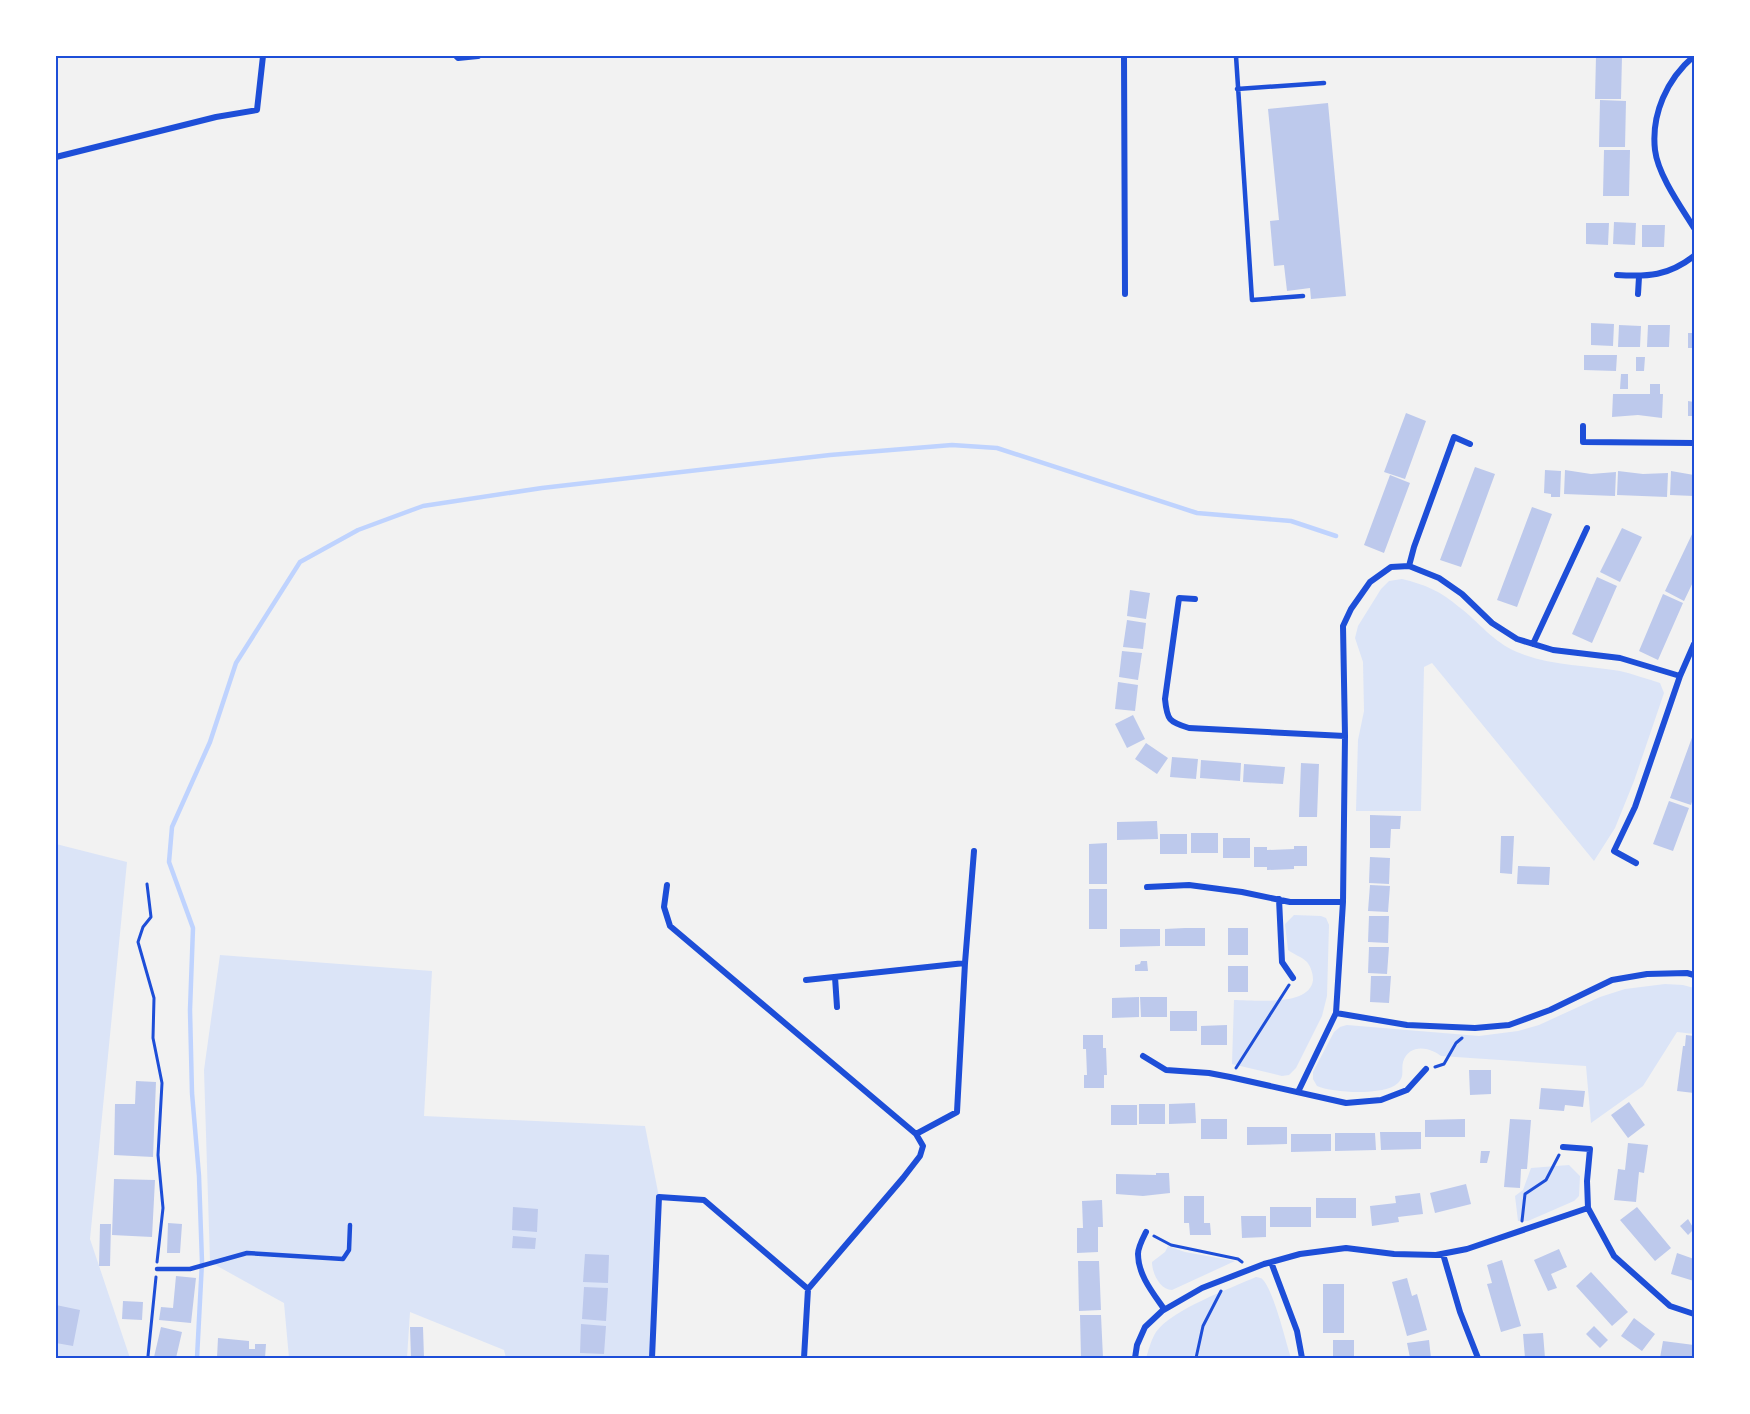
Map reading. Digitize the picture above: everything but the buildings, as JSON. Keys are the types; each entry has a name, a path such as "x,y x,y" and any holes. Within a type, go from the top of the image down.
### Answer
{"street":[{"path":"56,157 216,117 257,110 263,56"},
{"path":"456,56 458,58 478,56"},
{"path":"1124,56 1125,294"},
{"path":"1695,56 1686,63 1666,88 1657,120 1655,151 1668,184 1695,228"},
{"path":"1617,275 1639,277 1665,273 1695,256"},
{"path":"1638,294 1639,277"},
{"path":"1583,426 1583,442 1695,443"},
{"path":"1409,566 1454,438 1470,444"},
{"path":"1533,644 1587,528"},
{"path":"1298,1092 1336,1013 1342,902 1345,736 1343,626 1351,609 1370,582 1391,567 1409,566 1439,578 1462,594 1492,623 1517,639 1552,650 1620,658 1680,676"},
{"path":"1195,599 1179,598 1165,699 1167,715 1173,723 1189,728 1345,736"},
{"path":"1636,863 1614,851 1635,807 1680,676 1695,644"},
{"path":"916,1134 957,1112 974,851"},
{"path":"667,885 664,907 670,926 916,1134 923,1146 920,1156 808,1289 804,1359"},
{"path":"1147,887 1189,885 1290,902 1342,902"},
{"path":"1279,899 1281,962 1293,978"},
{"path":"806,980 965,963"},
{"path":"1336,1013 1407,1024 1475,1028 1509,1025 1550,1010 1612,980 1647,974 1687,973 1695,975"},
{"path":"835,977 837,1007"},
{"path":"1143,1056 1166,1070 1209,1073 1347,1103 1381,1100 1407,1090 1426,1069"},
{"path":"1563,1147 1590,1149 1587,1181 1588,1208 1614,1256 1670,1305 1695,1314"},
{"path":"652,1359 659,1197 704,1200 808,1289"},
{"path":"1135,1359 1137,1345 1145,1327 1164,1309 1202,1287 1271,1262 1300,1254 1346,1248 1394,1254 1443,1254 1521,1232 1588,1208"},
{"path":"1146,1232 1138,1252 1140,1269 1150,1290 1164,1309"},
{"path":"1443,1254 1460,1312 1478,1359"},
{"path":"1271,1262 1297,1331 1302,1359"}],"lane":[{"path":"1236,56 1252,300 1303,296"},
{"path":"1237,89 1324,82"},
{"path":"157,1269 190,1269 247,1253 343,1259 349,1250 350,1225"}],"path":[{"path":"147,884 151,917 143,927 138,942 154,998 153,1038 162,1083 158,1155 163,1208 149,1359"},
{"path":"1230,1077 1293,978"},
{"path":"1426,1069 1444,1064 1456,1043 1475,1028"},
{"path":"1521,1232 1525,1194 1546,1180 1563,1147"},
{"path":"1146,1232 1171,1245 1238,1259 1250,1269"},
{"path":"1196,1359 1203,1326 1221,1292 1222,1280"}],"shaded area":[{"path":"1402,579 1425,586 1446,597 1508,648 1529,657 1555,663 1620,671 1660,683 1664,693 1634,781 1615,828 1594,861 1432,663 1424,667 1421,811 1356,811 1358,740 1364,711 1363,662 1355,638 1358,626 1381,589 1389,581"},
{"path":"56,844 127,862 90,1239 130,1358 56,1358"},
{"path":"1294,915 1321,916 1326,918 1329,925 1327,996 1322,1016 1296,1068 1289,1075 1282,1076 1232,1064 1234,1000 1280,1000 1302,995 1310,989 1313,980 1310,966 1305,960 1288,950 1285,924"},
{"path":"220,955 432,971 424,1116 645,1126 659,1197 652,1358 506,1358 504,1350 410,1312 407,1358 289,1358 284,1303 210,1262 204,1070"},
{"path":"1665,984 1694,988 1694,1034 1677,1032 1643,1086 1591,1123 1586,1066 1441,1056 1431,1050 1420,1048 1406,1056 1398,1083 1382,1090 1359,1092 1335,1090 1317,1086 1313,1079 1313,1072 1334,1032 1347,1025 1479,1036 1518,1031 1539,1025 1600,997 1625,989"},
{"path":"1569,1165 1580,1176 1579,1196 1574,1201 1528,1221 1518,1221 1515,1196 1523,1190 1531,1168"},
{"path":"1168,1246 1185,1252 1235,1261 1172,1290 1160,1284 1153,1271 1152,1262 1165,1252"},
{"path":"1256,1277 1264,1281 1272,1297 1291,1358 1146,1358 1156,1332 1174,1316 1202,1300"}],"waterway":[{"path":"197,1358 202,1262 199,1176 192,1093 190,1010 193,928 169,862 172,827 210,742 236,663 300,562 358,530 423,506 542,488 830,455 952,445 997,448 1197,513 1291,521 1336,536"}]}
